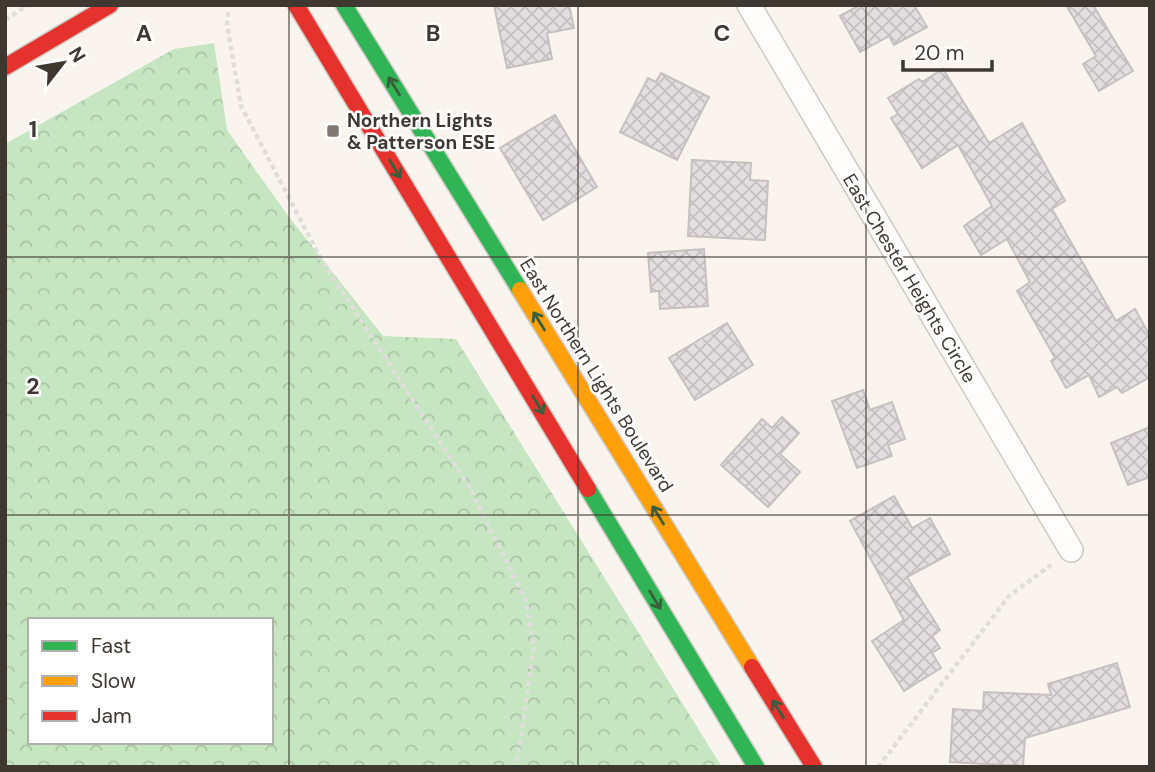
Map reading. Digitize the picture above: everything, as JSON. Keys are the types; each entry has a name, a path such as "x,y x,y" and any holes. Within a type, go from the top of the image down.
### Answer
{"main road":[{"path":"5,67 110,5"},
{"path":"296,5 756,767"},
{"name":"East Northern Lights Boulevard","path":"344,5 814,767"}],"street":[{"name":"East Chester Heights Circle","path":"749,5 1071,550"}],"path":[{"path":"5,20 29,5"},
{"path":"228,12 227,24 241,106 321,259 468,485 526,599 534,645 515,767"},
{"path":"878,767 1009,596 1071,550"}],"green space":[{"path":"214,43 227,130 289,217 383,336 456,339 722,767 5,767 5,144 174,49"}],"building":[{"path":"494,5 569,5 574,28 547,33 552,59 507,68"},
{"path":"860,5 914,5 927,27 894,45 889,36 860,52 840,16"},
{"path":"1066,5 1093,5 1133,71 1099,91 1083,64 1096,56"},
{"path":"943,69 989,143 1022,123 1065,201 1052,209 1116,321 1135,309 1150,336 1150,377 1122,393 1117,387 1099,397 1089,375 1066,388 1051,361 1055,358 1017,291 1030,282 1007,239 981,255 964,226 992,206 958,145 922,168 891,118 898,114 888,98 919,79 922,82"},
{"path":"661,73 709,97 677,160 620,132 648,78 656,82"},
{"path":"555,115 597,187 543,220 500,148"},
{"path":"692,160 751,163 750,180 768,181 765,240 688,236"},
{"path":"704,249 708,306 660,309 659,291 651,292 648,253"},
{"path":"727,323 753,365 695,400 669,358"},
{"path":"863,390 870,410 892,402 905,439 888,445 892,456 857,468 832,401"},
{"path":"782,417 799,433 780,454 800,472 768,507 721,465 762,419 772,428"},
{"path":"1150,427 1150,477 1128,485 1111,443"},
{"path":"894,496 912,528 930,518 950,554 907,577 940,630 932,636 940,648 932,653 941,668 904,691 872,641 904,620 850,521"},
{"path":"1117,663 1130,707 1025,738 1023,766 950,762 953,709 983,711 984,692 1051,695 1048,684"}],"traffic: fast":[{"path":"344,5 520,290"},
{"path":"588,489 756,767"}],"traffic: slow":[{"path":"520,290 752,667"}],"traffic: jam":[{"path":"5,67 110,5"},
{"path":"296,5 588,489"},
{"path":"752,667 814,767"}],"place":[{"name":"Northern Lights & Patterson ESE","path":"333,131"}]}
